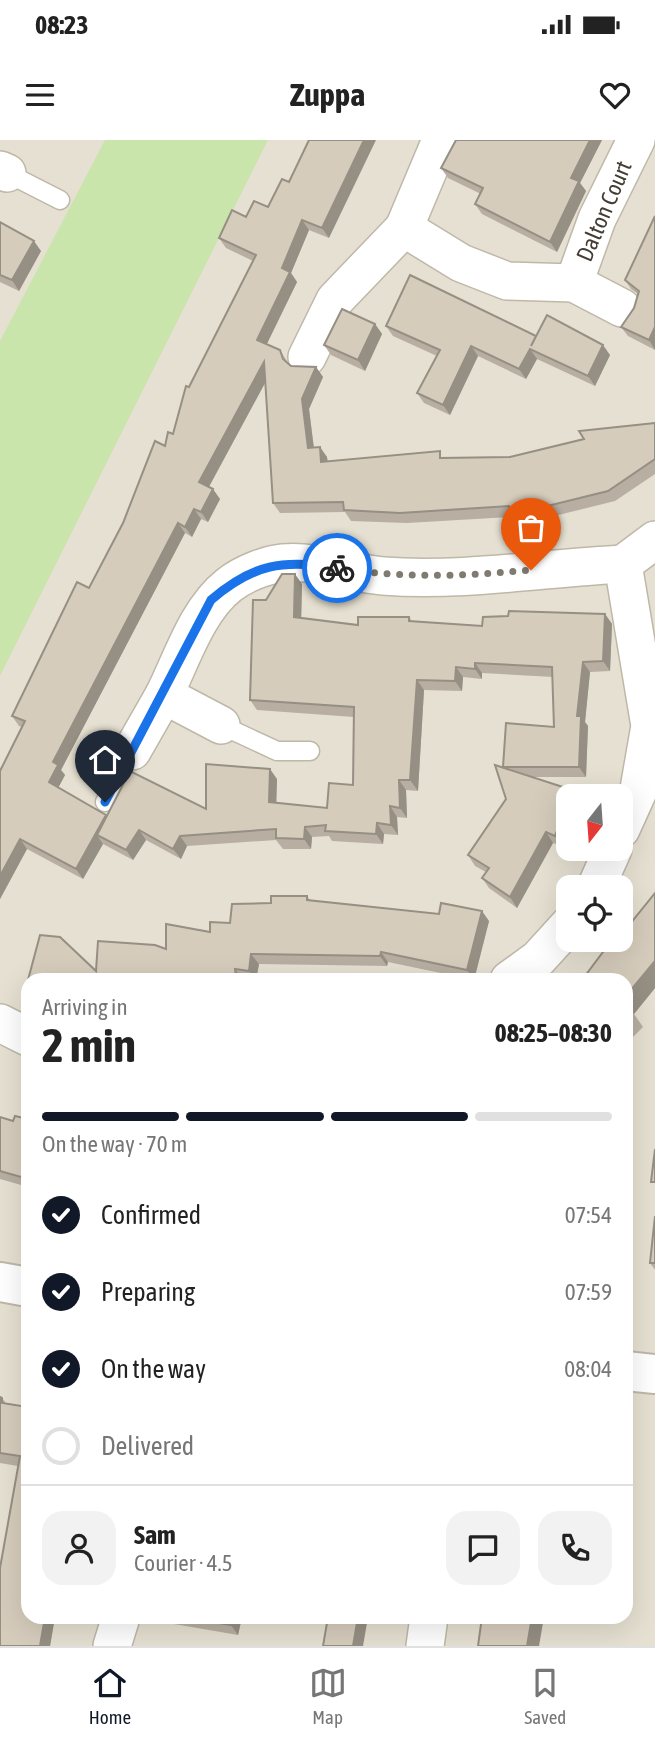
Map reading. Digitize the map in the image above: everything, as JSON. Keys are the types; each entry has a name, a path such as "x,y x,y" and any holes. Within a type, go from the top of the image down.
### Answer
{"street":[{"path":"307,357 335,300 404,228 442,140"},
{"name":"Dalton Court","path":"574,283 597,219 636,140"},
{"name":"Dalton Court","path":"404,228 461,263 508,281 574,283 622,308"},
{"path":"132,751 164,695 211,600 230,584 253,571 281,563 309,564 383,576 454,577 623,564 655,540"},
{"path":"623,564 650,726 647,791 634,810"},
{"path":"164,695 221,725"},
{"path":"519,973 538,959 556,939"},
{"path":"0,1023 21,1034"},
{"path":"0,1282 21,1286"},
{"path":"633,1372 655,1374"},
{"path":"112,1646 119,1624"},
{"path":"425,1646 428,1624"}],"lane":[{"path":"4,171 60,200"},
{"path":"221,725 277,751 310,751"},
{"path":"105,802 132,751"}],"shaded area":[{"path":"0,140 655,140 655,1646 0,1646"}],"green space":[{"path":"105,140 268,140 0,676 0,341"}],"building":[{"path":"309,140 364,140 322,228 302,220 282,268 290,272 257,340 280,350 283,359 291,366 316,367 302,399 308,448 320,447 321,462 440,451 440,458 510,457 584,439 579,431 655,423 655,459 608,491 511,515 509,506 400,513 344,510 343,502 273,503 264,362 199,482 213,489 201,512 194,509 185,527 178,523 53,762 58,765 49,782 106,815 76,869 20,839 0,876 0,771 25,721 12,716 77,582 89,588 123,523 155,441 165,446 168,432 173,434 186,386 189,387 256,255 219,238 232,210 246,217 254,201 268,207 282,179 289,182"},
{"path":"456,140 590,140 571,178 579,181 550,242 475,204 483,188 441,168"},
{"path":"655,216 655,327 649,340 621,327 634,308 639,291 625,280"},
{"path":"0,222 34,241 12,280 0,275"},
{"path":"410,275 536,336 531,346 547,315 603,345 588,376 530,349 519,369 471,346 443,405 417,393 440,350 386,326"},
{"path":"342,309 375,324 358,360 324,345"},
{"path":"282,574 295,574 294,617 358,625 358,617 409,617 409,621 482,626 483,617 508,616 509,611 605,614 603,661 583,662 577,716 581,716 579,767 503,767 506,723 554,727 552,667 475,663 475,669 456,667 455,681 417,680 410,780 399,780 400,808 390,806 391,825 377,823 376,834 325,831 326,825 305,827 304,839 276,838 276,829 180,836 173,849 139,830 126,850 97,835 130,771 206,809 206,764 270,769 269,802 327,808 329,783 353,785 354,707 250,700 253,600 266,600"},
{"path":"495,765 556,785 555,836 546,832 510,897 482,878 489,868 468,855 506,799"},
{"path":"655,893 655,961 633,988 633,973 587,973 603,952 633,952 633,920"},
{"path":"271,896 307,896 307,900 439,914 441,903 482,911 467,970 381,952 380,956 251,954 249,971 235,969 236,973 30,973 40,935 60,937 96,971 98,941 155,945 166,949 166,924 210,932 210,922 230,923 232,904 271,903"},
{"path":"15,1116 21,1117 21,1177 0,1171 0,1117 13,1121"},
{"path":"655,1149 655,1182 651,1182"},
{"path":"655,1216 655,1263 650,1263"},
{"path":"0,1397 2,1403 21,1406 21,1624 44,1624 40,1646 0,1646 0,1568 20,1456 0,1453"},
{"path":"327,1624 357,1624 353,1646 323,1646"},
{"path":"481,1624 531,1624 527,1646 478,1646"}],"way so far":[{"path":"337,568 383,576 454,577 531,570"}],"route":[{"path":"105,802 164,695 211,600 230,584 253,571 281,563 337,568"}]}
